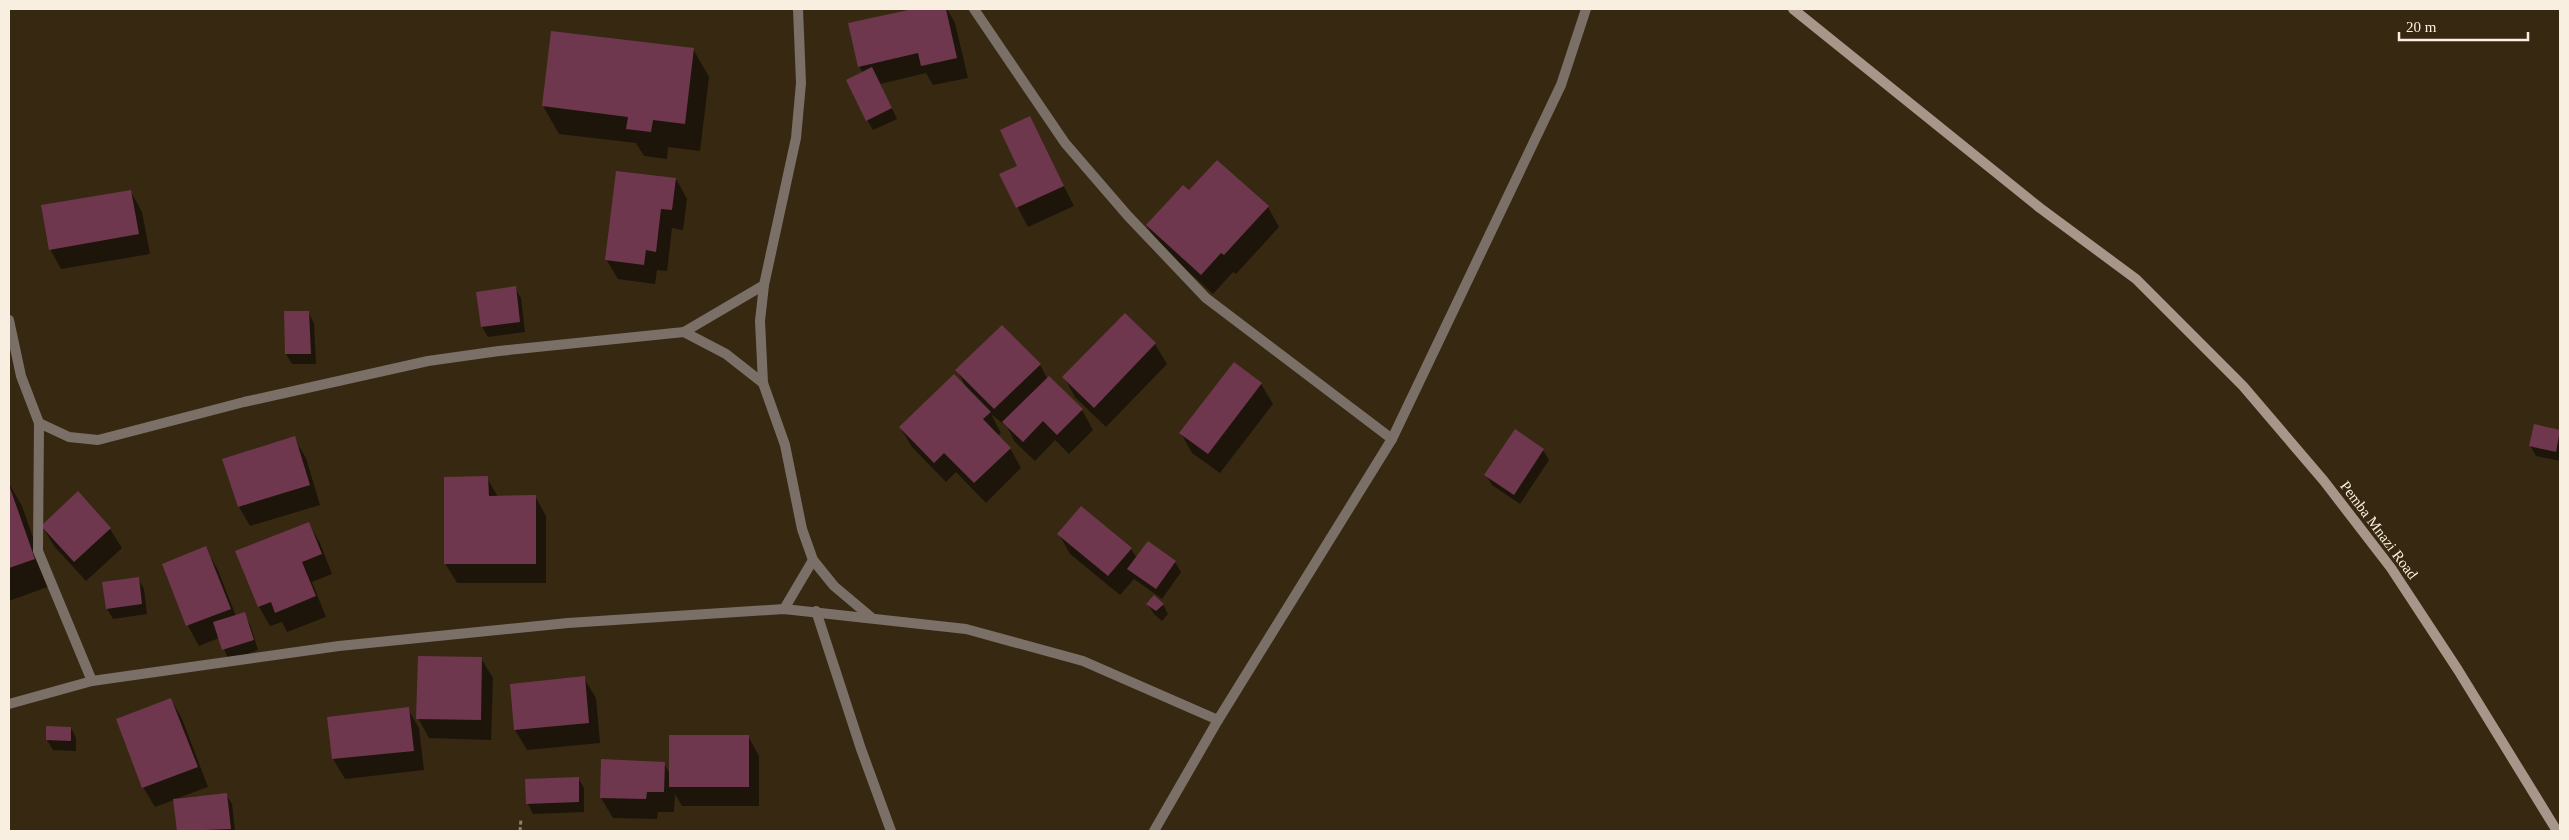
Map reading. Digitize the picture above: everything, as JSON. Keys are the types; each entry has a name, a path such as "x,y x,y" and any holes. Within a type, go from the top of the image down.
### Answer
{"main road":[{"name":"Pemba Mnazi Road","path":"1794,9 2040,208 2136,279 2243,386 2324,481 2391,568 2458,670 2557,831"}],"street":[{"path":"798,9 801,83 796,138 764,286 760,320 763,383 785,445 802,529 813,560 834,586 873,619"},
{"path":"974,9 1065,143 1128,216 1206,298 1392,439"},
{"path":"1154,831 1218,720 1392,439 1561,85 1586,9"},
{"path":"38,424 69,437 98,440 253,400 428,361 498,351 684,332 764,286"},
{"path":"9,320 21,376 38,424 38,551 92,681"},
{"path":"684,332 726,354 763,383"},
{"path":"784,609 813,560"},
{"path":"9,704 92,681 339,646 568,623 784,609 816,611 966,629 1083,661 1218,720"},
{"path":"816,611 861,749 891,831"}],"path":[{"path":"520,831 521,819"}],"building":[{"path":"913,9 946,9 957,58 921,66 918,53 858,67 848,23"},
{"path":"551,31 694,48 685,124 653,120 651,132 626,129 628,117 542,106"},
{"path":"872,67 892,108 866,121 846,80"},
{"path":"1030,116 1064,186 1016,208 999,174 1017,166 1000,130"},
{"path":"1217,160 1269,206 1224,255 1221,253 1201,275 1146,225 1183,185 1189,190"},
{"path":"616,171 676,178 672,210 661,209 656,252 646,250 644,265 605,260"},
{"path":"131,190 139,234 49,250 41,205"},
{"path":"516,286 520,322 481,327 476,292"},
{"path":"284,311 309,311 311,354 285,354"},
{"path":"1125,313 1156,343 1094,408 1062,377"},
{"path":"1002,325 1041,364 994,409 955,370"},
{"path":"1234,362 1262,383 1208,454 1179,433"},
{"path":"954,374 991,412 983,419 1011,448 974,483 944,453 934,463 899,427"},
{"path":"1049,376 1083,409 1057,435 1043,421 1023,442 1002,422"},
{"path":"2534,424 2560,430 2556,452 2529,446"},
{"path":"1515,429 1544,449 1514,495 1484,475"},
{"path":"295,436 310,485 238,507 222,459"},
{"path":"488,476 489,496 536,495 536,564 444,564 444,477"},
{"path":"9,485 35,559 9,568"},
{"path":"78,491 111,528 74,562 41,526"},
{"path":"1081,506 1132,548 1108,576 1057,534"},
{"path":"309,522 322,554 302,562 316,596 275,613 271,602 258,607 235,551"},
{"path":"1148,541 1176,561 1156,589 1127,569"},
{"path":"206,546 231,609 186,626 162,564"},
{"path":"139,577 142,604 106,609 102,582"},
{"path":"1154,595 1164,604 1156,611 1146,604"},
{"path":"245,612 254,640 222,650 213,622"},
{"path":"418,656 482,657 481,720 416,719"},
{"path":"585,676 589,723 514,730 510,684"},
{"path":"171,698 198,767 142,788 116,719"},
{"path":"409,707 414,751 332,759 327,717"},
{"path":"46,726 71,727 71,741 46,740"},
{"path":"669,735 749,735 749,787 669,787"},
{"path":"601,759 665,762 664,792 647,792 646,799 600,798"},
{"path":"579,777 579,802 526,804 525,779"},
{"path":"227,793 231,829 177,831 173,799"}]}
